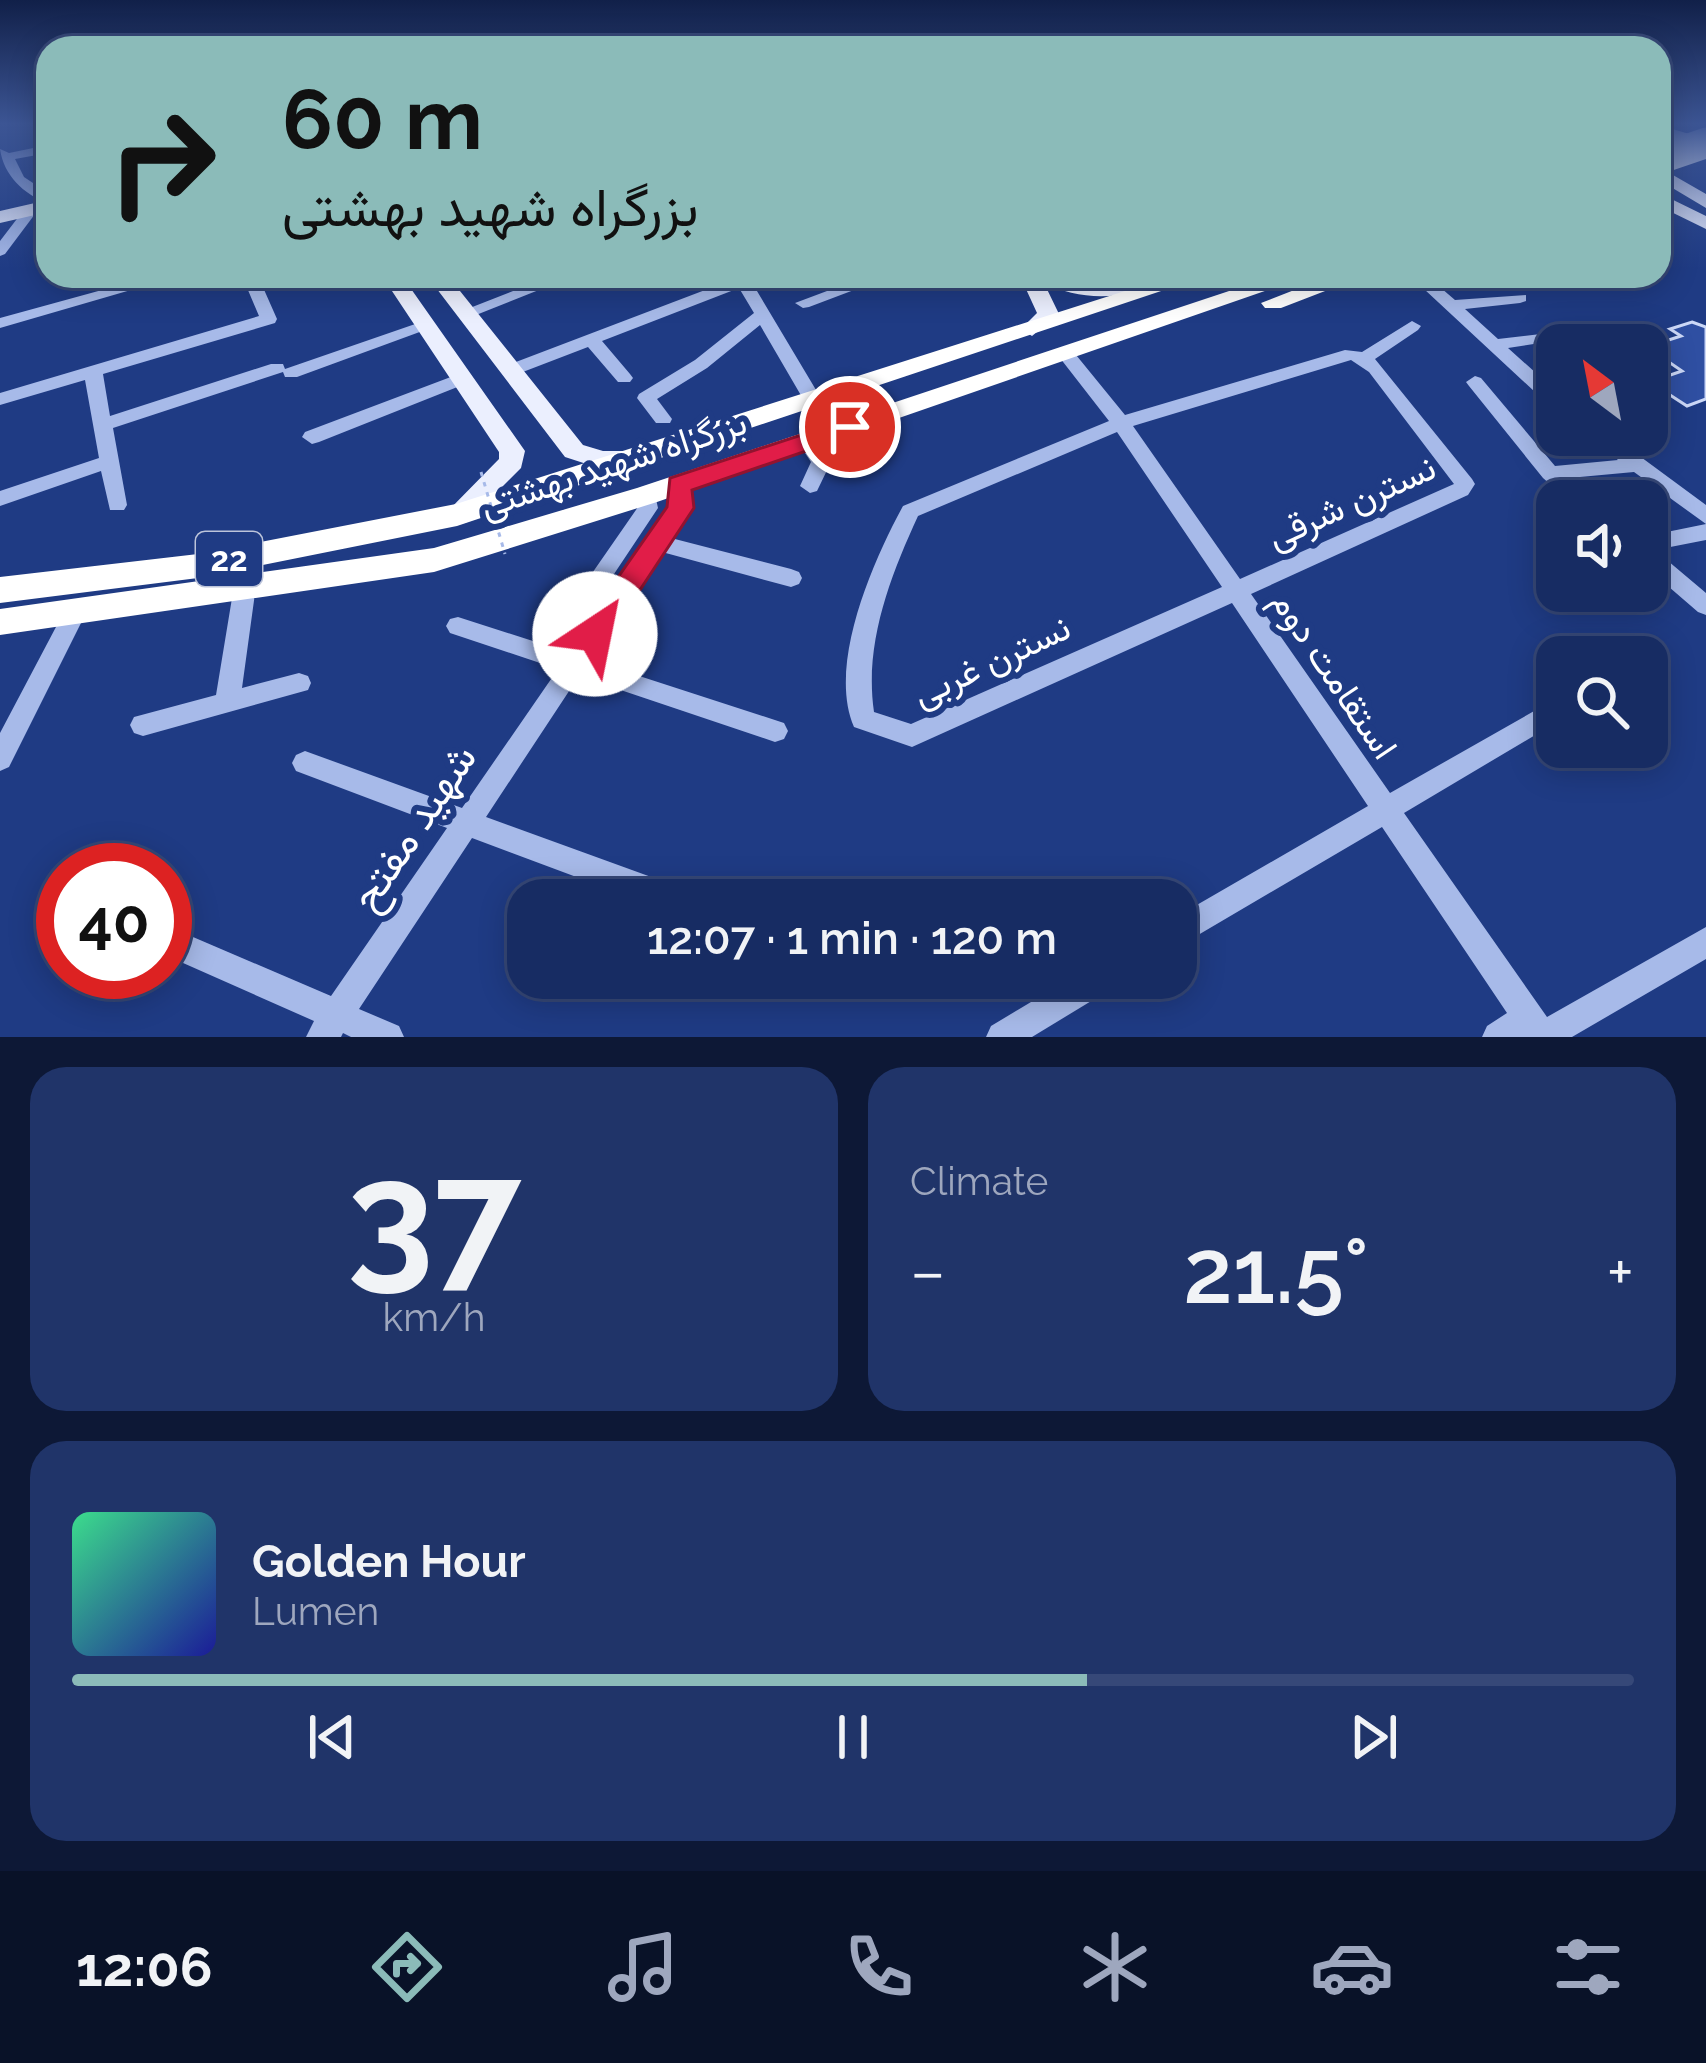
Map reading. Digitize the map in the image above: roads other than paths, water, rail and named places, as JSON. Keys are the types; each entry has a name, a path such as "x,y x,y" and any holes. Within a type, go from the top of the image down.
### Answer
{"highway":[{"path":"1089,310 1130,288"},
{"name":"بزرگراه شهید بهشتی","path":"457,515 1158,288"},
{"name":"بزرگراه شهید بهشتی","path":"0,622 434,560 647,495 1260,288"},
{"path":"1144,328 1252,310 1317,288"},
{"name":"22","path":"0,590 198,566 457,515"}],"main road":[{"path":"1671,183 1702,214"},
{"path":"1671,205 1702,214"},
{"path":"0,217 36,208"},
{"path":"400,288 510,443 512,462 457,515"},
{"path":"446,288 574,451 602,460 640,456"},
{"path":"1032,329 1048,314 1036,288"},
{"path":"1076,288 1112,288"}],"street":[{"path":"14,171 36,199"},
{"path":"0,251 36,212"},
{"path":"0,323 127,288"},
{"path":"0,399 269,319 255,288"},
{"path":"465,313 533,288"},
{"path":"508,371 717,288"},
{"path":"747,288 813,400"},
{"path":"803,304 849,288"},
{"path":"1431,288 1536,384"},
{"path":"1450,306 1520,298"},
{"path":"663,419 646,398 701,364 763,314"},
{"path":"103,425 427,326"},
{"path":"1121,423 1358,356 1412,326"},
{"path":"1492,345 1536,339"},
{"path":"591,340 624,378"},
{"name":"استقامت دوم","path":"1066,354 1121,423 1538,1031"},
{"name":"نسترن شرقی","path":"1233,589 1461,490 1465,484 1358,356"},
{"path":"93,371 117,505"},
{"path":"312,437 464,378"},
{"path":"1475,382 1558,480"},
{"name":"نسترن غربی","path":"1121,423 926,501 910,512 882,568 856,691 863,719 912,736 1233,589"},
{"path":"807,441 821,462 810,487"},
{"path":"1626,456 1706,516"},
{"path":"0,499 110,461"},
{"path":"1550,473 1638,465"},
{"name":"شهید مفتح","path":"330,1026 680,508 679,484"},
{"name":"شهید مفتح","path":"574,665 581,605 648,508 647,495"},
{"path":"1668,540 1706,532"},
{"path":"656,543 791,578"},
{"path":"1668,574 1706,606"},
{"path":"227,703 245,586"},
{"path":"0,759 74,615"},
{"path":"458,626 775,731"},
{"path":"143,725 298,683"},
{"path":"1197,920 1536,722"},
{"path":"305,763 618,879"},
{"path":"1498,1037 1538,1031 1706,942"},
{"path":"192,954 330,1026 388,1037"},
{"path":"1002,1037 1065,999"}]}
